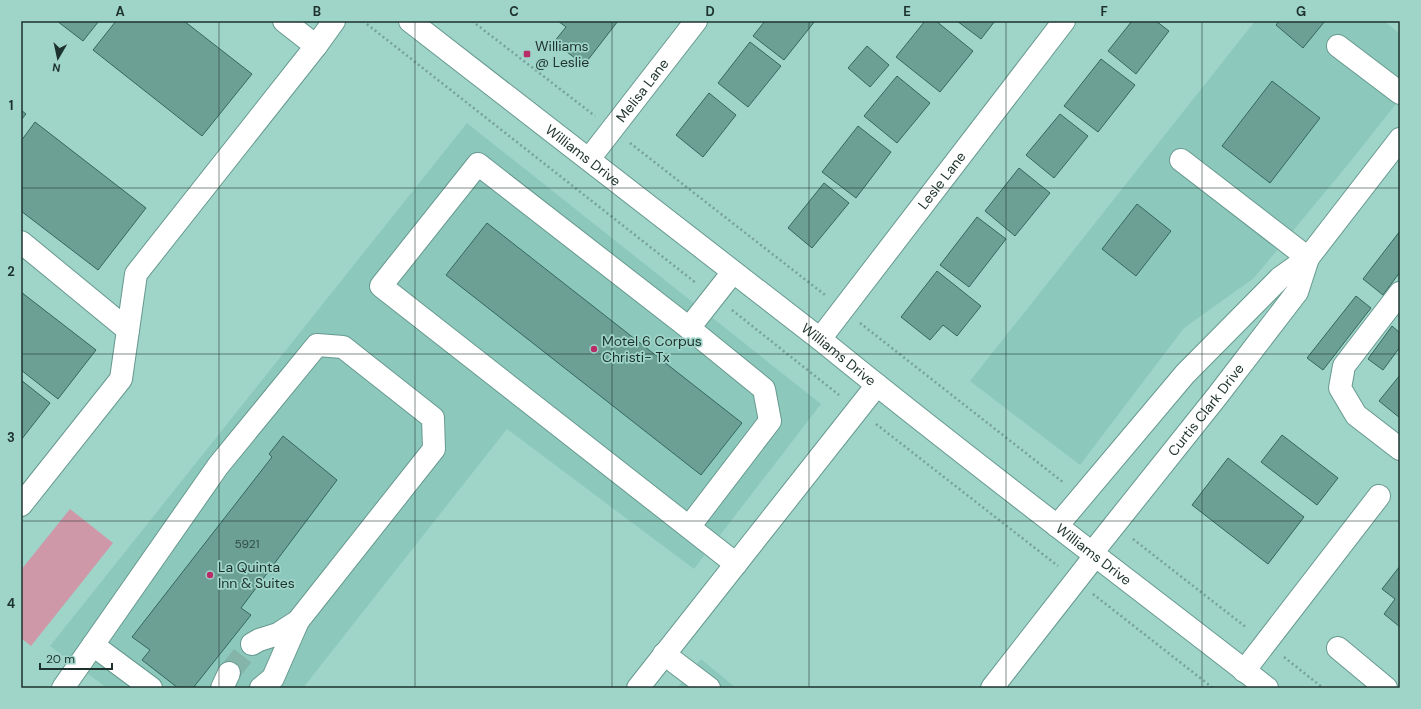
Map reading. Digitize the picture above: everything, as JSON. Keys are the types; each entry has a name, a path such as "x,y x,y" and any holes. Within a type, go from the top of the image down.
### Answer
{"street":[{"path":"284,21 316,46"},
{"path":"21,505 121,379 136,274 316,46 334,21"},
{"name":"Williams Drive","path":"410,21 589,159 1094,555 1267,688"},
{"name":"Melisa Lane","path":"589,159 696,21"},
{"name":"Lesle Lane","path":"820,340 842,309 1064,21"},
{"path":"1338,46 1400,93"},
{"name":"Curtis Clark Drive","path":"1057,526 1185,374 1280,278 1308,258 1400,139"},
{"path":"1181,160 1308,258"},
{"path":"689,527 770,421 764,389 689,328 478,164 381,286 736,564"},
{"path":"21,242 128,330"},
{"name":"Curtis Clark Drive","path":"992,688 1076,580 1115,524 1218,395 1297,292 1308,258"},
{"path":"689,328 733,272"},
{"path":"1400,293 1344,366 1340,388 1356,415 1400,449"},
{"path":"63,688 218,466 317,345 343,347 434,418 434,449 298,621 273,678 261,688"},
{"path":"638,688 877,386"},
{"path":"1244,671 1379,496"},
{"path":"252,644 259,640 278,634 298,621"},
{"path":"93,645 151,688"},
{"path":"1338,648 1386,688"},
{"path":"664,654 709,688"}],"path":[{"path":"363,21 1212,688"},
{"path":"472,21 1082,497"},
{"path":"1115,524 1323,688"}],"shaded area":[{"path":"1255,21 1384,21 1400,34 1400,99 1254,278 1184,328 1080,465 970,381"},
{"path":"467,123 821,404 694,569 507,429 303,688 107,688 50,646"},
{"path":"70,509 113,543 31,646 21,638 21,570"},
{"path":"701,659 736,688 677,688"}],"building":[{"path":"57,21 99,21 83,41"},
{"path":"116,21 184,21 252,74 202,136 93,50"},
{"path":"558,21 618,21 584,65 554,42 566,27"},
{"path":"765,21 815,21 784,60 753,36"},
{"path":"925,21 936,21 973,51 940,92 896,57"},
{"path":"957,21 995,21 981,39"},
{"path":"1132,21 1156,21 1169,31 1136,74 1108,51"},
{"path":"1279,21 1325,21 1303,48 1276,25"},
{"path":"750,42 781,66 748,107 718,83"},
{"path":"867,46 889,65 870,87 848,68"},
{"path":"1101,59 1135,85 1098,132 1064,106"},
{"path":"897,76 930,103 897,143 864,116"},
{"path":"1272,81 1320,118 1270,183 1222,146"},
{"path":"709,93 736,115 703,157 676,135"},
{"path":"21,110 26,114 21,120"},
{"path":"1060,114 1088,136 1054,178 1026,155"},
{"path":"35,122 146,208 98,270 21,211 21,141"},
{"path":"858,126 891,152 856,198 822,172"},
{"path":"1019,168 1050,193 1015,236 985,211"},
{"path":"824,183 849,203 812,248 788,228"},
{"path":"1137,204 1171,231 1136,276 1102,249"},
{"path":"977,217 1006,239 969,287 940,265"},
{"name":"Motel 6 Corpus Christi- Tx","path":"487,223 742,423 701,475 446,275"},
{"path":"1400,231 1400,272 1383,295 1363,279"},
{"path":"937,271 981,306 957,336 943,325 930,340 901,317"},
{"path":"21,292 96,350 58,399 21,370"},
{"path":"1356,296 1371,308 1323,370 1307,358"},
{"path":"1392,326 1400,333 1400,347 1383,370 1368,359"},
{"path":"1400,375 1400,418 1379,401"},
{"path":"21,380 50,403 21,440"},
{"path":"1282,435 1338,478 1317,505 1261,462"},
{"path":"283,436 337,480 241,608 251,615 193,688 178,688 142,660 150,650 132,637 272,457 269,454"},
{"path":"1228,458 1304,517 1268,564 1192,505"},
{"path":"1400,566 1400,627 1384,614 1395,599 1382,589"}],"tunnel":[{"path":"229,673 252,644"}],"place":[{"name":"Williams @ Leslie","path":"527,54"},
{"name":"Motel 6 Corpus Christi- Tx","path":"594,349"},
{"name":"La Quinta Inn & Suites","path":"210,575"}]}
